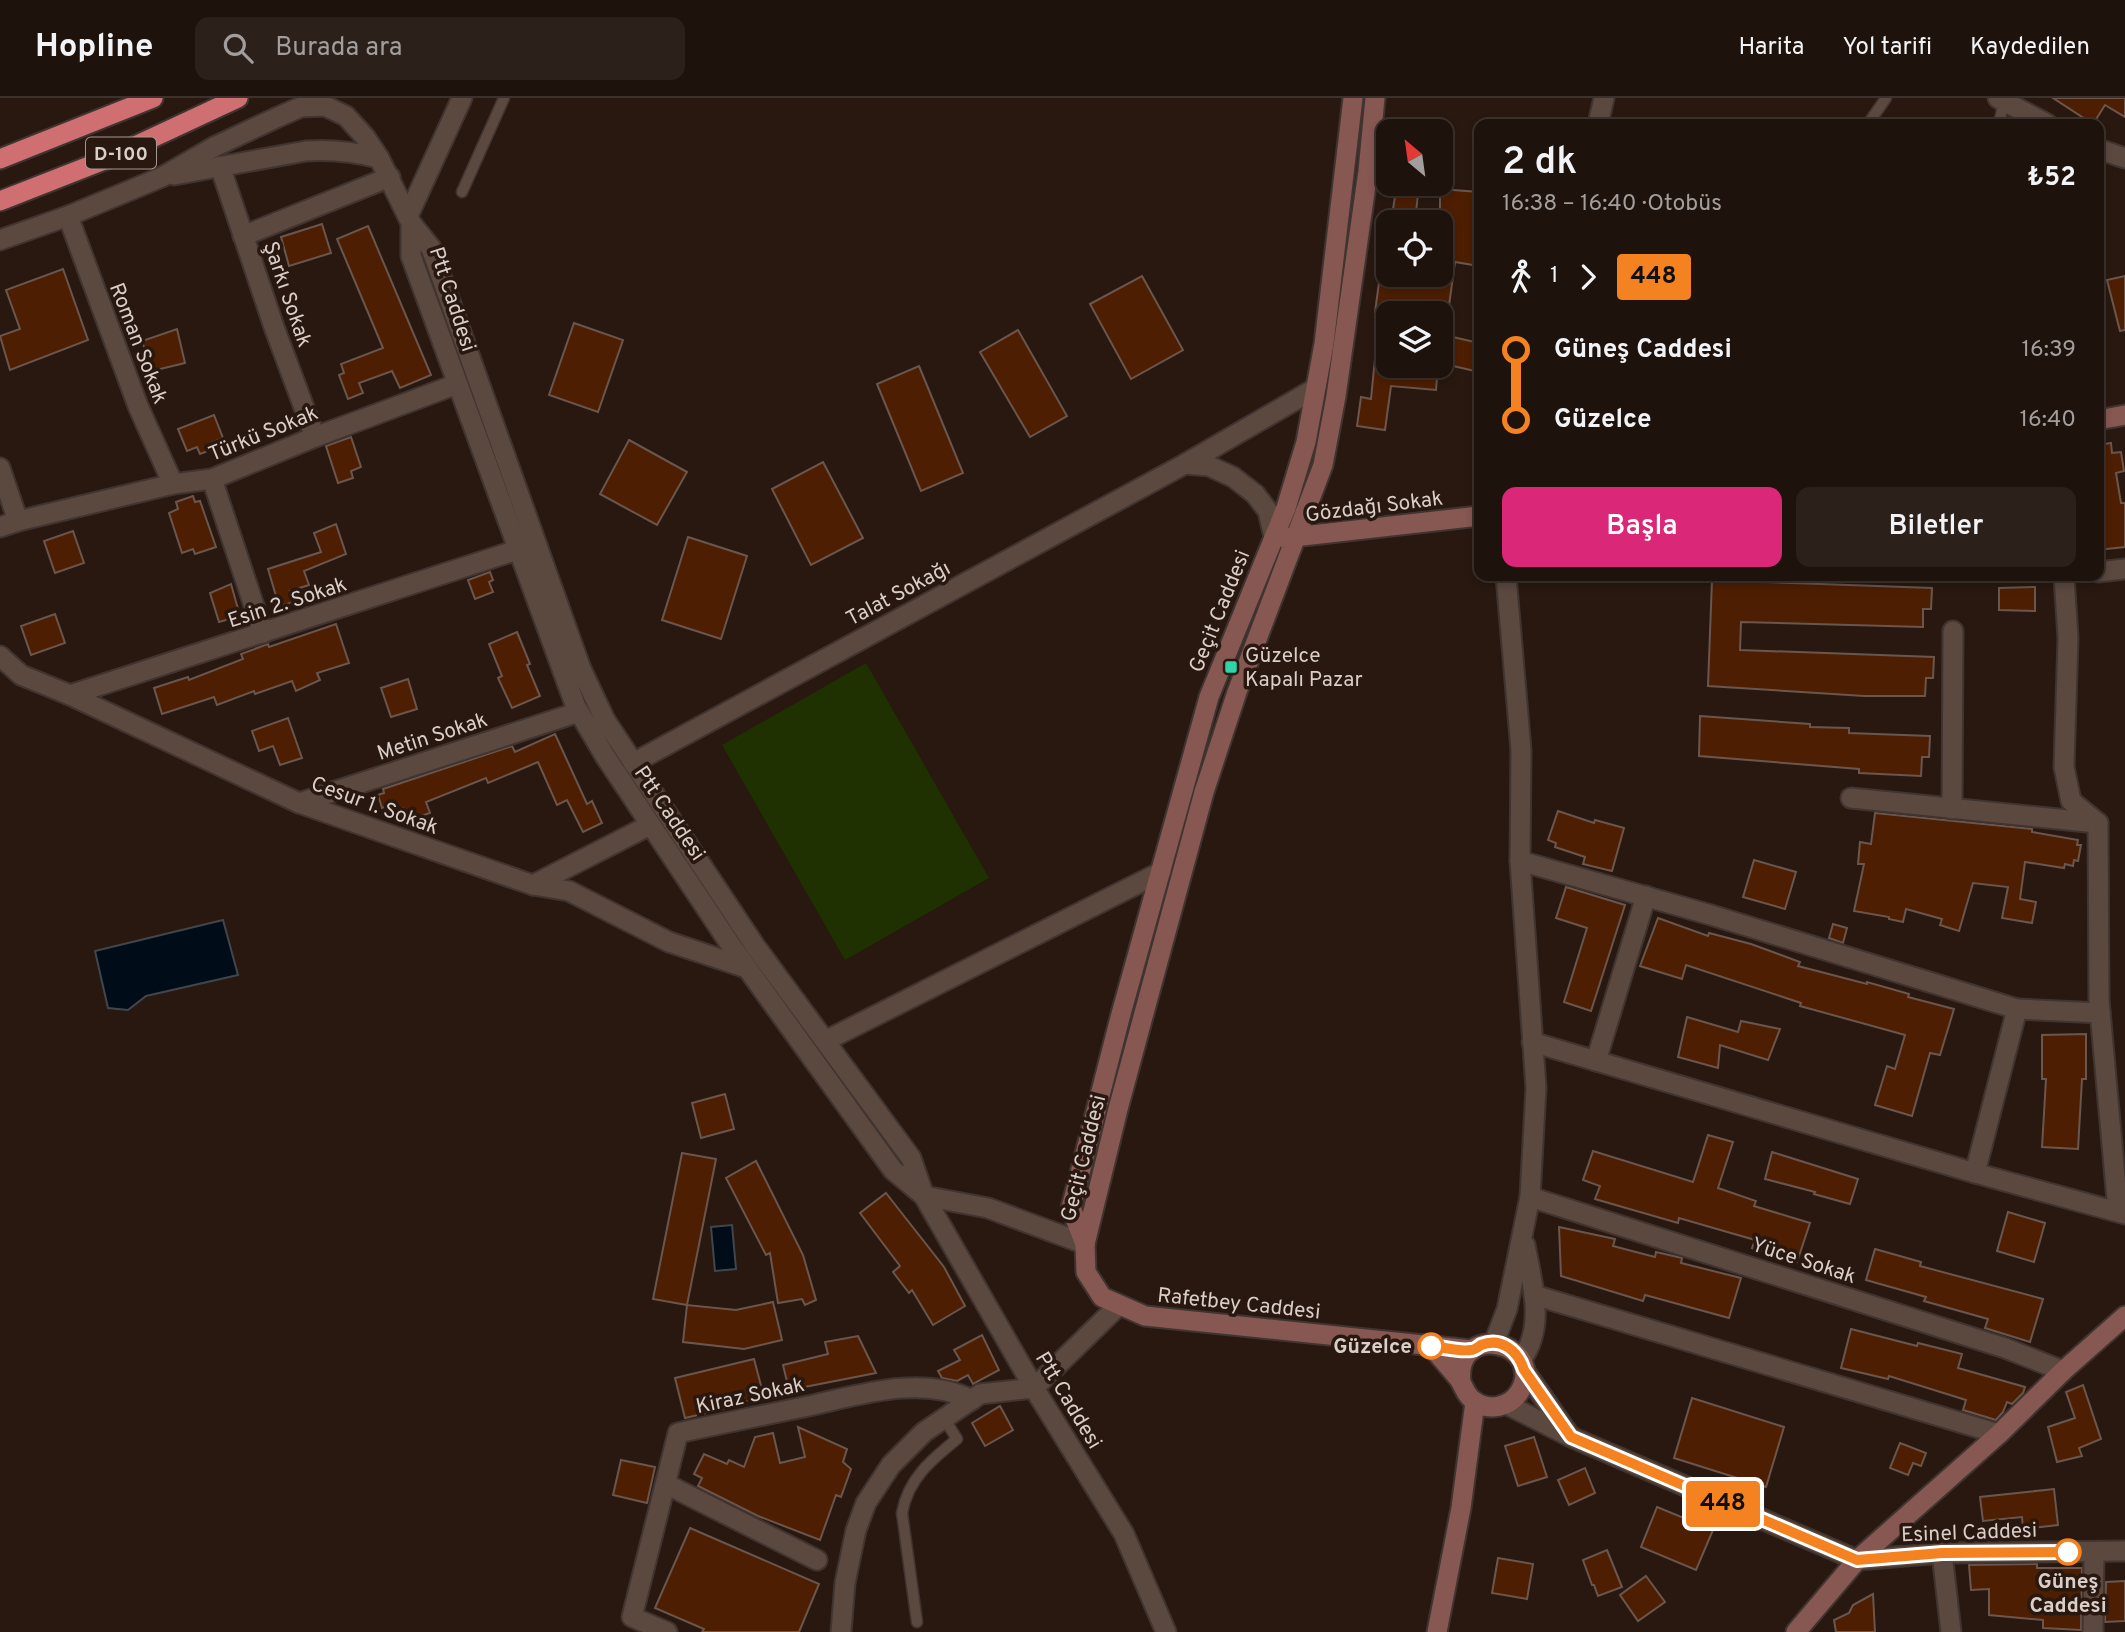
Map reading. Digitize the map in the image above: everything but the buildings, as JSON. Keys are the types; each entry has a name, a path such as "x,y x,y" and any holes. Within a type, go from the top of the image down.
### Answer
{"highway":[{"name":"D-100","path":"0,159 153,98"},
{"name":"D-100","path":"0,201 107,159 238,98"}],"main road":[{"name":"Geçit Caddesi","path":"1085,1244 1070,1209 1121,1014 1209,697 1286,508 1306,442 1327,319 1353,98"},
{"name":"Geçit Caddesi","path":"1085,1244 1118,1109 1205,792 1237,692 1323,465 1336,396 1368,171 1374,98"},
{"path":"2104,419 2125,415"},
{"name":"Gözdağı Sokak","path":"1274,537 1295,538 1474,517"},
{"name":"Rafetbey Caddesi","path":"1085,1244 1086,1272 1102,1297 1145,1316 1472,1350"},
{"path":"1797,1632 1857,1560 1999,1434 2063,1371 2125,1316"},
{"path":"1431,1346 1461,1382 1464,1390 1475,1402 1485,1406 1506,1404 1514,1398 1521,1390 1523,1365 1515,1352 1505,1345 1482,1345 1472,1350 1462,1365 1461,1382"},
{"path":"1437,1632 1461,1508 1475,1402"}],"street":[{"path":"410,219 462,98"},
{"path":"1599,119 1604,98"},
{"path":"2001,100 2037,119"},
{"path":"0,240 68,216 162,177 214,148 301,107 325,106 346,116 365,136 379,158 410,219"},
{"path":"162,177 326,149 379,158"},
{"path":"2104,151 2125,158"},
{"name":"Şarkı Sokak","path":"220,166 315,437"},
{"path":"243,236 390,177"},
{"name":"Roman Sokak","path":"68,216 138,406 173,484"},
{"name":"Ptt Caddesi","path":"410,219 411,256 556,657 579,712 604,756 747,968 893,1170 924,1196"},
{"name":"Ptt Caddesi","path":"410,219 431,248 581,669 605,720 762,956 911,1158 924,1196 1034,1388 1124,1534 1166,1632"},
{"name":"Türkü Sokak","path":"9,524 173,484 212,479 457,384"},
{"name":"Talat Sokağı","path":"633,763 1185,464 1315,388"},
{"path":"1185,464 1209,466 1233,477 1255,494 1268,511 1274,537"},
{"path":"0,468 9,524"},
{"path":"212,479 263,634"},
{"name":"Esin 2. Sokak","path":"70,695 517,550"},
{"path":"2104,571 2125,569"},
{"path":"1494,1343 1507,1309 1530,1197 1536,1088 1520,861 1521,750 1506,581"},
{"path":"2064,581 2068,638 2064,767 2071,801 2098,823"},
{"path":"1952,809 1953,631"},
{"name":"Cesur 1. Sokak","path":"0,656 21,675 70,695 299,803 533,885 569,891 669,942 747,968"},
{"name":"Metin Sokak","path":"299,803 579,712"},
{"path":"1852,798 2098,823"},
{"path":"1532,1042 1975,1173 2121,1212 2100,1013 2098,823"},
{"path":"533,885 650,825"},
{"path":"1520,861 1646,896 2017,1009 2100,1013"},
{"path":"825,1041 1161,872"},
{"path":"1596,1061 1646,896"},
{"path":"1975,1173 2017,1009"},
{"path":"924,1196 988,1208 1085,1244"},
{"name":"Yüce Sokak","path":"1530,1197 2005,1348 2063,1371"},
{"path":"1523,1234 1534,1295 1534,1337 1523,1365 1571,1437"},
{"path":"1534,1295 1999,1434"},
{"path":"841,1632 850,1552 866,1503 891,1465 924,1432 980,1394 1034,1388 1119,1305"},
{"name":"Kiraz Sokak","path":"667,1632 632,1617 678,1433 917,1387 951,1391 972,1400"},
{"path":"1506,1404 1571,1437 1857,1560"},
{"path":"666,1483 817,1560"},
{"name":"Esinel Caddesi","path":"1857,1560 1942,1553 2125,1551"},
{"path":"2093,1632 2094,1552"},
{"path":"1942,1553 1951,1632"}],"lane":[{"path":"462,192 504,98"},
{"path":"1871,119 1886,98"},
{"path":"1999,119 2001,100"},
{"path":"917,1622 902,1513 915,1478 957,1439 944,1418"}],"green space":[{"path":"866,663 989,878 845,960 722,745"}],"shaded area":[{"path":"223,920 238,975 146,996 128,1010 108,1008 95,951"},
{"path":"732,1225 736,1269 715,1271 711,1227"}],"bus line":[{"name":"448","path":"1431,1346 1472,1350 1494,1343 1505,1345 1521,1360 1524,1370 1571,1437 1857,1560 1942,1553 2068,1552"}],"place":[{"name":"Güzelce Kapalı Pazar","path":"1231,667"},
{"name":"Güzelce","path":"1431,1346"},
{"name":"Güneş Caddesi","path":"2068,1552"}]}
